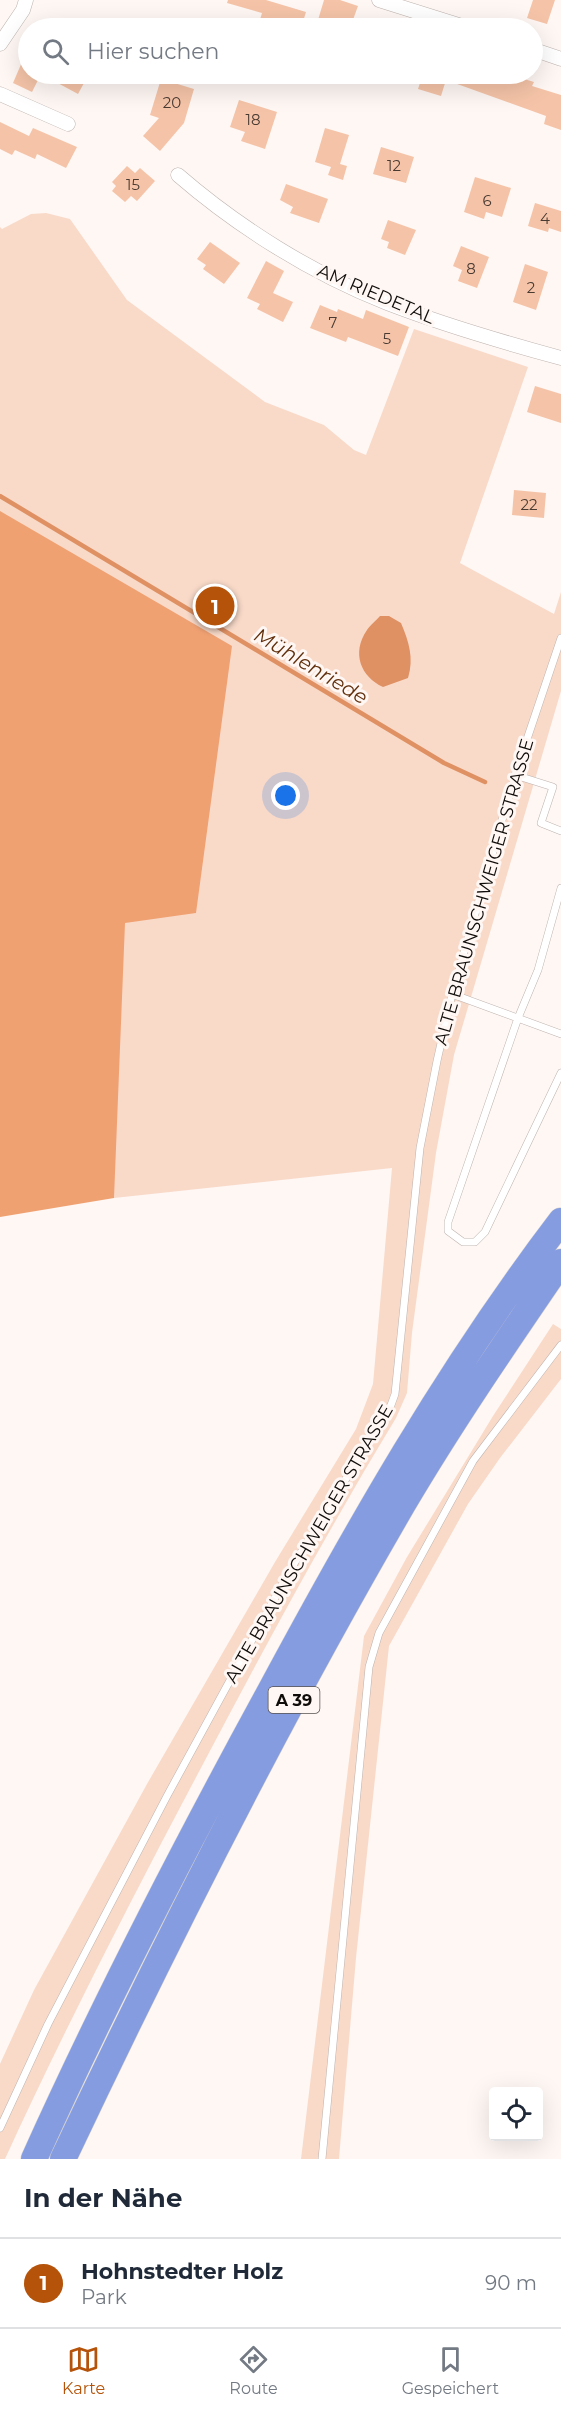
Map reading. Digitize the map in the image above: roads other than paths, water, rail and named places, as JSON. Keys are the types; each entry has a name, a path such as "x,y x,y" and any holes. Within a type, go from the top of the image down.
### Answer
{"highway":[{"name":"A 39","path":"34,2159 156,1905 318,1602 382,1490 473,1345 518,1277 561,1221"},
{"name":"A 39","path":"63,2159 185,1906 341,1615 404,1503 472,1393 561,1262"}],"street":[{"path":"0,44 23,9 26,0"},
{"path":"379,0 436,18"},
{"path":"543,52 561,58"},
{"path":"0,94 68,124"},
{"name":"AM RIEDETAL","path":"178,175 215,207 323,274 386,303 468,332 561,358"}],"lane":[{"name":"ALTE BRAUNSCHWEIGER STRASSE","path":"0,2128 48,2024 173,1785 289,1572 391,1405 395,1394 420,1148 452,994 515,776 561,638"},
{"path":"515,776 557,788 541,822 561,831"},
{"path":"561,888 538,970 518,1018 448,1222 448,1231 463,1242 475,1242 485,1232 561,1073"},
{"path":"452,994 561,1034"},
{"path":"322,2159 369,1667 379,1633 472,1461 561,1345"}],"waterway":[{"name":"Mühlenriede","path":"0,496 444,763 485,782"}],"place":[{"name":"Hohnstedter Holz","path":"215,606"}]}
